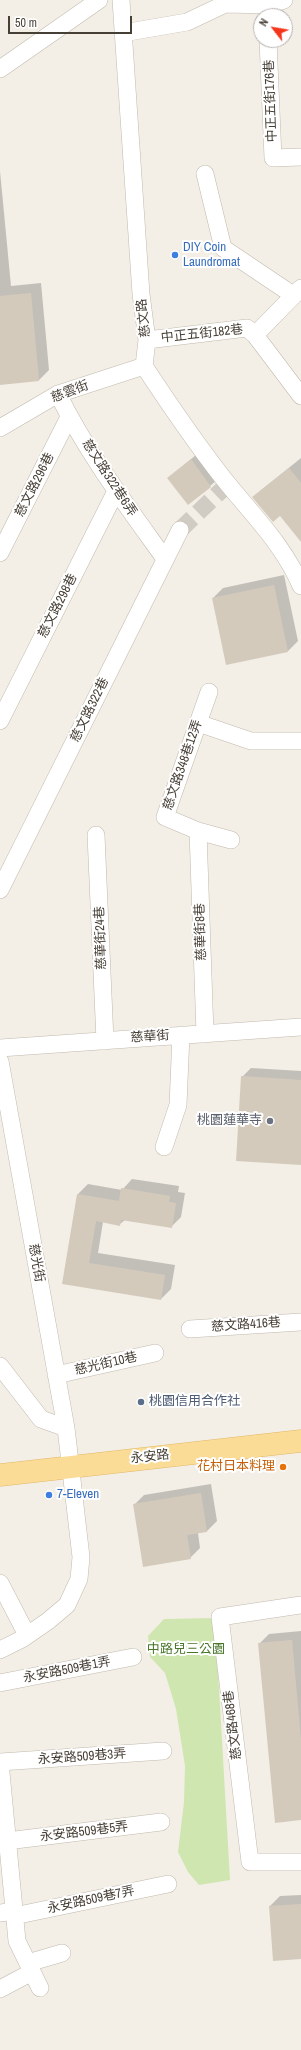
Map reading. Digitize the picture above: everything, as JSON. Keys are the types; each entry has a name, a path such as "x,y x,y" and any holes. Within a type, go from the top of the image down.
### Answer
{"main road":[{"name":"永安路","path":"0,1475 301,1440"}],"street":[{"path":"0,69 99,0"},
{"name":"慈文路","path":"121,0 141,294 147,340 144,366"},
{"path":"270,8 284,0"},
{"path":"123,33 187,22 224,4 253,8"},
{"name":"中正五街176巷","path":"268,48 273,158 301,157"},
{"path":"205,174 223,248 297,292"},
{"name":"中正五街182巷","path":"255,335 297,292"},
{"name":"中正五街182巷","path":"147,340 247,328 255,335 268,355 301,396"},
{"path":"144,366 204,454 298,567 301,586"},
{"name":"慈雲街","path":"0,428 58,394 144,366"},
{"name":"慈文路322巷6弄","path":"58,394 69,417 116,491 165,558"},
{"name":"慈文路296巷","path":"0,553 69,417"},
{"name":"慈文路298巷","path":"0,721 116,491"},
{"name":"慈文路322巷","path":"0,890 180,530"},
{"name":"慈文路348巷12弄","path":"209,692 165,817 198,831 231,840"},
{"path":"198,723 251,741 301,741"},
{"name":"慈華街8巷","path":"198,831 205,1034"},
{"name":"慈華街24巷","path":"96,835 105,1041"},
{"name":"慈華街","path":"0,1048 301,1027"},
{"path":"164,1147 178,1106 181,1035"},
{"name":"慈光街","path":"0,1061 66,1428 81,1557 79,1579 67,1605 27,1635 0,1650"},
{"name":"慈文路416巷","path":"190,1329 301,1322"},
{"name":"慈光街10巷","path":"56,1375 155,1353"},
{"path":"0,1366 41,1419 66,1428"},
{"path":"0,1583 27,1635"},
{"name":"慈文路468巷","path":"301,1605 220,1617 250,1862 301,1862"},
{"name":"永安路509巷1弄","path":"0,1683 133,1657"},
{"name":"永安路509巷3弄","path":"0,1762 163,1751"},
{"path":"0,1762 9,1914 17,1942 40,1988"},
{"name":"永安路509巷5弄","path":"5,1838 161,1822"},
{"name":"永安路509巷7弄","path":"9,1914 168,1884"},
{"path":"0,1989 30,1968 62,1953"}],"green space":[{"name":"中路兒三公園","path":"215,1618 230,1880 199,1885 188,1872 178,1852 184,1802 185,1766 176,1709 165,1673 150,1657 148,1636 164,1619"}],"building":[{"path":"31,293 39,381 0,385 0,296"},
{"path":"191,459 211,487 188,505 167,478"},
{"path":"289,468 301,483 301,542 280,516 273,522 252,497"},
{"path":"274,585 288,652 226,665 212,598"},
{"name":"桃園蓮華寺","path":"241,1076 301,1080 301,1165 236,1161"},
{"path":"121,1188 170,1196 169,1202 176,1203 172,1228 121,1220 120,1226 96,1221 89,1263 165,1275 161,1300 62,1284 77,1194 119,1201"},
{"path":"201,1493 207,1532 187,1535 191,1559 143,1567 133,1504"},
{"path":"292,1640 301,1740 301,1820 275,1823 258,1643"},
{"path":"301,1904 301,1959 273,1961 269,1906"}],"tunnel":[{"path":"180,530 228,484"}],"place":[{"name":"DIY Coin Laundromat","path":"175,255"},
{"name":"桃園蓮華寺","path":"270,1121"},
{"name":"桃園信用合作社","path":"141,1402"},
{"name":"花村日本料理","path":"283,1467"},
{"name":"7-Eleven","path":"49,1495"}]}
